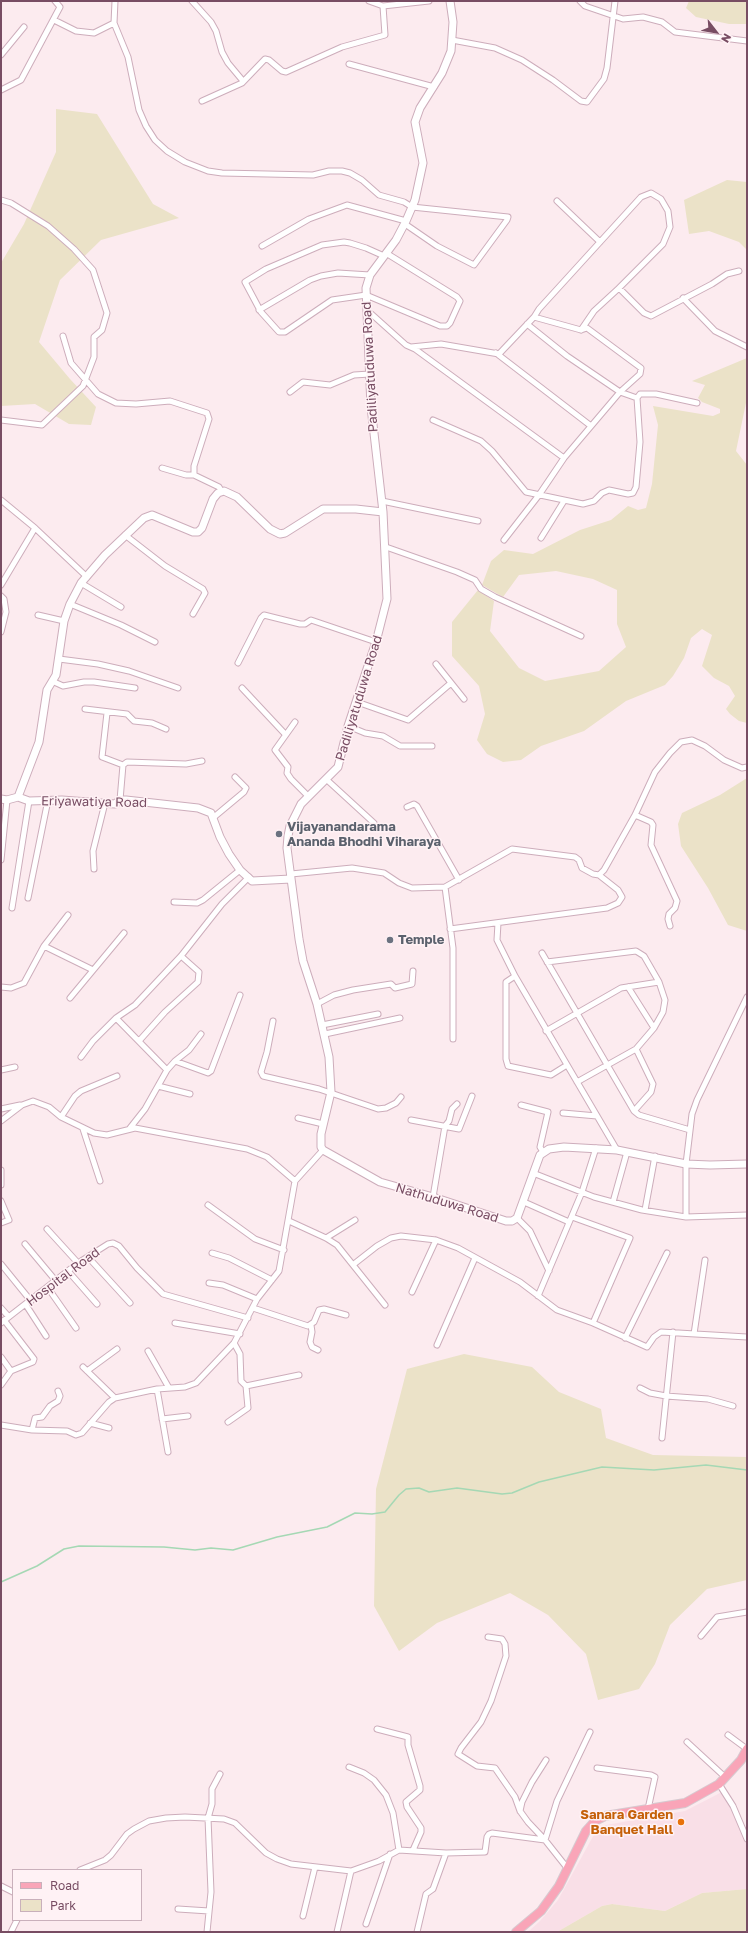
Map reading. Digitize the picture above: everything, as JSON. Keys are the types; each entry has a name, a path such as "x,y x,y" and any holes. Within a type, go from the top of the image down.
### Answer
{"main road":[{"path":"516,1932 541,1910 559,1886 586,1831 595,1821 605,1816 685,1803 719,1784 747,1749"}],"street":[{"path":"1,90 21,80 60,7 55,1"},
{"path":"115,1 114,23 128,57 139,110 146,126 155,140 167,151 185,162 208,171 222,173 313,175 329,171 342,171 350,173 362,180 379,195 404,202 412,207 508,217 474,264 437,246 405,223 347,204 309,219 262,246"},
{"path":"192,1 211,22 216,31 222,52 228,63 243,82"},
{"path":"369,1 383,6 429,1"},
{"name":"Padiliyatuduwa Road","path":"323,1150 320,1141 331,1092 329,1056 325,1034 300,946 288,848 290,826 308,796 338,767 348,726 376,642 387,599 386,547 371,407 366,295 370,275 385,255 405,223 412,207 423,163 415,122 420,108 442,73 451,51 454,22 450,1"},
{"path":"580,1 585,6 623,19 643,17 662,22 675,32 747,41"},
{"path":"452,40 495,48 522,60 553,80 581,101 587,102 604,80 607,68 612,15 615,1"},
{"path":"202,101 243,82 266,59 282,71 286,72 342,47 385,35 383,6"},
{"path":"54,20 76,31 94,33 114,23"},
{"path":"1,55 24,27"},
{"path":"349,64 434,87"},
{"path":"496,353 498,354 534,317 538,309 641,197 651,193 662,199 668,211 670,227 663,244 620,288 594,311 581,330"},
{"path":"1,200 11,203 48,226 74,248 93,270 107,313 102,330 94,337 94,358 83,386 42,425 1,420"},
{"path":"557,201 600,242"},
{"path":"344,242 385,255 457,297 460,301 450,323 447,326 440,326 366,295 332,300 285,332 278,332 259,310 245,282 273,266 322,245 344,242"},
{"path":"620,288 644,313 652,316 683,298 712,284 727,274 739,271"},
{"path":"259,310 310,280 321,276 338,273 370,275"},
{"path":"683,298 715,331 747,347"},
{"path":"367,310 406,345 411,347 564,458"},
{"path":"504,540 539,495 564,458 620,392 640,374 641,368 587,328 581,330 534,317"},
{"path":"527,324 567,356 620,392 637,398"},
{"path":"63,336 71,363 98,394 116,403 136,404 170,401 207,414 209,419 194,466 194,475"},
{"path":"411,347 441,344 496,353 590,426"},
{"path":"290,392 302,382 330,385 354,375 370,374"},
{"path":"433,420 481,441 492,450 526,492 584,504 594,501 602,493 609,490 628,494 633,492 636,487 640,442 637,398 640,394 656,394 697,403"},
{"path":"162,468 186,475 194,475 219,487 222,492 237,497 270,529 280,534 285,533 323,509 356,509 383,512"},
{"path":"1,860 4,799 18,797 34,757 47,690 56,675 64,621 70,604 81,584 105,555 144,518 152,515 194,532 198,532 202,528 213,499 218,493 222,492"},
{"path":"1,500 35,528 87,577"},
{"path":"382,501 478,521"},
{"path":"541,538 564,501"},
{"path":"1,585 2,579 35,528"},
{"path":"125,535 165,566 203,589 205,594 193,614"},
{"path":"386,547 457,572 475,580 481,589 495,597 539,619 581,636"},
{"path":"81,584 121,607"},
{"path":"1,596 4,599 6,612 1,632"},
{"path":"70,604 121,625 155,642"},
{"path":"38,615 64,621"},
{"path":"238,663 264,615 300,624 305,624 311,620 376,642"},
{"path":"59,659 117,668 178,688"},
{"path":"436,664 464,699"},
{"path":"52,682 63,686 84,682 94,682 135,688"},
{"path":"357,702 408,720 451,683"},
{"path":"242,688 285,734"},
{"path":"85,709 108,713 127,714 134,721 152,724 166,730"},
{"path":"108,713 102,757 123,765"},
{"path":"295,722 275,750 288,767 287,773 291,779 308,796"},
{"path":"348,726 365,732 384,736 400,746 432,746"},
{"path":"235,777 246,788 244,792 214,817 220,837 240,870 252,881 352,868 384,873 400,883 412,888 445,887 512,849 575,857 579,860 582,868 593,874 599,874 604,870 635,815 655,772 670,752 681,742 692,740 705,746 724,760 742,768 747,767"},
{"path":"123,765 127,762 186,764 202,762"},
{"path":"120,800 123,765"},
{"path":"326,780 374,822"},
{"name":"Eriyawatiya Road","path":"18,797 29,801 62,800 115,804 120,800 198,808 211,813 214,817"},
{"path":"28,898 48,800"},
{"path":"12,908 29,801"},
{"path":"94,869 93,851 105,803"},
{"path":"407,807 414,804 417,806 459,880"},
{"path":"635,815 653,825 651,845 677,901 675,908 669,914 668,919 670,926"},
{"path":"174,902 196,903 203,900 240,870"},
{"path":"450,929 607,908 618,904 622,897 618,890 599,874"},
{"path":"81,1057 93,1041 116,1018 135,1005 181,956 222,904 249,877"},
{"path":"445,887 453,948 453,1039"},
{"path":"1,987 11,988 24,983 44,946 68,915"},
{"path":"498,923 497,940 515,976 546,1031 598,1116 616,1150"},
{"path":"70,998 124,934"},
{"path":"44,946 93,970"},
{"path":"547,962 636,951 644,956 659,982 665,1000 663,1012 654,1028 636,1048 577,1082"},
{"path":"542,954 634,1111 639,1115 690,1130"},
{"path":"139,1041 165,1012 198,982 199,972 181,956"},
{"path":"317,1004 334,995 353,990 391,984 395,988 412,984 413,971"},
{"path":"515,976 506,982 506,1059 508,1066 551,1075 567,1065"},
{"path":"546,1031 621,988 659,982"},
{"path":"628,987 654,1028"},
{"path":"175,1061 208,1073 211,1070 240,995"},
{"path":"686,1217 686,1164 690,1130 697,1100 747,997"},
{"path":"322,1025 378,1014"},
{"path":"116,1018 168,1070"},
{"path":"325,1034 400,1018"},
{"path":"274,1021 261,1075 331,1092 378,1109 386,1108 396,1103 401,1097"},
{"path":"130,1128 145,1109 168,1070 175,1061 189,1050 201,1034"},
{"path":"634,1111 651,1092 653,1084 636,1048"},
{"path":"1,1070 14,1067"},
{"path":"61,1117 75,1096 81,1091 117,1076"},
{"path":"158,1086 190,1094"},
{"path":"411,1120 459,1129 472,1096"},
{"path":"1,1109 22,1105 33,1101 41,1103 61,1117 94,1133 119,1133 130,1128 135,1128 247,1148 267,1157 295,1180"},
{"path":"433,1197 445,1126 449,1121 452,1109 457,1104"},
{"path":"1,1121 22,1105"},
{"path":"521,1105 548,1112 540,1147 543,1152 564,1147 596,1148 655,1156 686,1164 747,1164"},
{"path":"563,1113 598,1116"},
{"path":"298,1118 323,1124"},
{"path":"84,1129 100,1181"},
{"path":"538,1296 582,1192 596,1148"},
{"path":"1,1425 32,1430 67,1431 76,1435 82,1433 109,1402 115,1398 157,1389 186,1387 196,1383 234,1343 257,1300 279,1271 284,1250 295,1180 323,1150"},
{"name":"Nathuduwa Road","path":"323,1150 380,1182 433,1197 501,1220 512,1221 517,1218 524,1202 533,1173 543,1152"},
{"path":"613,1202 627,1152"},
{"path":"645,1210 655,1156"},
{"path":"1,1170 1,1185"},
{"path":"533,1173 582,1192 645,1210 686,1217 747,1215"},
{"path":"1,1201 9,1220 1,1223"},
{"path":"524,1202 571,1220 630,1238 593,1323"},
{"path":"208,1205 255,1240 284,1250"},
{"path":"517,1218 530,1231 549,1271"},
{"path":"326,1238 356,1220"},
{"path":"289,1221 326,1238 337,1245 354,1264 385,1305"},
{"path":"47,1229 78,1263"},
{"path":"354,1264 377,1246 391,1238 401,1236 436,1240 458,1248 520,1282 557,1310 593,1323 647,1347 654,1337 661,1332 747,1337"},
{"path":"412,1292 436,1240"},
{"name":"Hospital Road","path":"5,1320 48,1288 78,1263 108,1244 113,1243 119,1246 137,1268 163,1294 248,1318"},
{"path":"25,1244 56,1281"},
{"path":"212,1253 228,1258 272,1280"},
{"path":"625,1338 667,1253"},
{"path":"88,1257 130,1303"},
{"path":"437,1345 475,1258"},
{"path":"694,1334 705,1260"},
{"path":"1,1264 31,1301"},
{"path":"68,1271 97,1304"},
{"path":"210,1283 223,1285 257,1300"},
{"path":"48,1288 76,1328"},
{"path":"26,1305 46,1336"},
{"path":"1,1308 5,1320 34,1359 33,1362 11,1371 1,1385"},
{"path":"252,1308 308,1326 311,1325"},
{"path":"318,1350 312,1347 310,1342 312,1332 311,1325 319,1310 324,1309 346,1315"},
{"path":"176,1324 240,1334"},
{"path":"662,1438 673,1332"},
{"path":"228,1422 248,1408 246,1386 242,1381 240,1354 234,1343"},
{"path":"115,1398 85,1369 117,1349"},
{"path":"148,1351 169,1388"},
{"path":"1,1357 11,1371"},
{"path":"246,1386 299,1375"},
{"path":"640,1388 650,1393 666,1396 708,1399 733,1406"},
{"path":"157,1389 168,1452"},
{"path":"32,1430 35,1418 42,1417 50,1406 58,1401 60,1396 58,1391"},
{"path":"162,1419 188,1416"},
{"path":"90,1423 109,1428"},
{"path":"701,1636 717,1617 747,1612"},
{"path":"488,1637 502,1639 505,1644 506,1656 491,1702 481,1722 458,1754 478,1766 495,1768 515,1797 520,1811 568,1869"},
{"path":"377,1729 408,1737 408,1745 420,1786 420,1790 406,1802 407,1807 421,1828 421,1832 413,1850"},
{"path":"545,1840 557,1801 590,1732"},
{"path":"728,1735 747,1749"},
{"path":"687,1742 725,1777"},
{"path":"520,1811 522,1802 532,1782 546,1760"},
{"path":"349,1767 364,1773 374,1780 386,1795 393,1813 399,1850"},
{"path":"597,1768 651,1775 655,1778 648,1809"},
{"path":"207,1932 211,1863 208,1818 212,1804 212,1789 220,1774"},
{"path":"719,1784 745,1829 747,1839"},
{"path":"83,1869 106,1860 127,1834 149,1821 166,1818 224,1819 235,1823 266,1853 277,1859 291,1864 351,1871 379,1861 399,1850 446,1853 485,1852 488,1834 492,1833 545,1840"},
{"path":"417,1932 426,1894 433,1889 446,1853"},
{"path":"366,1924 390,1854"},
{"path":"303,1916 315,1867"},
{"path":"337,1932 351,1871"},
{"path":"1,1886 12,1892"},
{"path":"178,1909 209,1911"},
{"path":"11,1932 16,1921"}],"shaded area":[{"path":"720,1793 723,1794 730,1805 747,1846 747,1889 702,1893 665,1911 612,1904 602,1906 557,1932 528,1932 540,1921 558,1900 596,1831 606,1825 685,1811"}],"green space":[{"path":"689,1 747,1 747,24 729,24 696,17 686,8"},
{"path":"56,109 97,114 153,204 179,218 101,240 60,280 39,342 96,407 91,425 69,424 35,404 1,406 1,263 24,224 56,152"},
{"path":"727,180 747,182 747,250 739,242 709,231 689,234 684,200"},
{"path":"747,358 747,398 736,451 747,465 747,723 739,721 726,709 735,696 729,686 714,678 702,666 712,635 702,629 691,638 684,658 673,676 665,685 626,701 584,731 541,746 521,760 503,762 487,754 477,740 485,714 479,686 452,656 452,622 478,590 494,601 490,631 519,668 545,681 599,671 626,647 617,624 617,590 593,579 556,571 519,575 503,597 482,585 491,561 504,550 533,554 580,530 611,520 628,506 638,510 646,508 652,484 658,425 653,406 713,416 720,413 720,409 702,402 698,398 705,385 692,381"},
{"path":"747,778 747,931 728,925 708,888 681,846 678,824 682,813 720,795"},
{"path":"464,1354 532,1367 559,1392 601,1409 606,1438 653,1455 747,1457 747,1580 707,1589 670,1625 655,1664 639,1689 598,1700 586,1654 548,1615 510,1593 437,1623 399,1651 374,1606 376,1489 407,1369"},
{"path":"747,1889 747,1932 557,1932 602,1906 612,1904 665,1911 702,1893"}],"waterway":[{"path":"1,1582 37,1566 64,1549 79,1546 164,1547 195,1550 211,1548 233,1550 277,1537 327,1527 355,1513 372,1514 385,1512 406,1489 419,1488 429,1492 457,1488 502,1494 512,1493 539,1482 602,1467 654,1470 706,1465 747,1470"}],"place":[{"name":"Vijayanandarama Ananda Bhodhi Viharaya","path":"279,834"},
{"name":"Temple","path":"390,940"},
{"name":"Sanara Garden Banquet Hall","path":"681,1822"}]}
